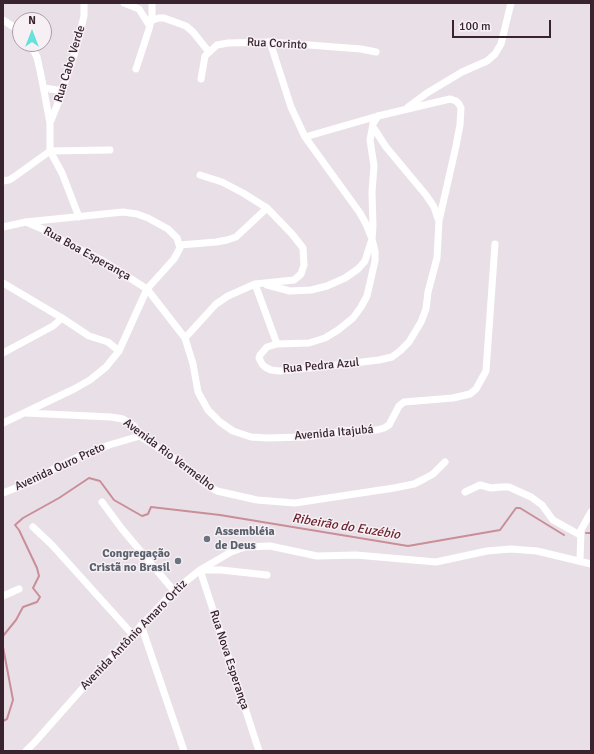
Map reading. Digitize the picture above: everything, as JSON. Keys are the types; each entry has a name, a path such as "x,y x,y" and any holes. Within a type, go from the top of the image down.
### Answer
{"street":[{"name":"Rua Cabo Verde","path":"50,123 63,89 82,25 84,3"},
{"path":"124,3 139,9 150,23"},
{"path":"136,69 150,23 152,3"},
{"path":"404,110 427,93 462,72 487,62 495,54 501,44 511,3"},
{"path":"150,23 159,18 164,18 186,26 193,32 209,52 205,56 201,79"},
{"path":"3,20 12,26"},
{"name":"Rua Corinto","path":"209,52 217,45 228,43 270,42 360,49 376,52"},
{"name":"Rua Pedra Azul","path":"270,42 291,107 305,137 360,213 372,238 375,256 374,271 367,296 353,318 325,338 309,343 277,344 267,347 259,358 262,364 265,367 280,370 329,366 379,360 392,357 400,351 409,342 421,322 426,309 428,292 437,258 438,221"},
{"path":"34,52 37,57 44,88 50,123 50,151 62,173 79,217"},
{"path":"44,88 57,90 63,89"},
{"path":"305,137 378,116 450,99 456,101 461,108 460,125 438,221"},
{"path":"258,283 290,291 310,290 327,286 345,278 358,269 365,261 372,238 373,226 372,192 374,166 370,140 373,127 378,116"},
{"path":"373,127 386,147 426,195 434,207 438,221"},
{"path":"3,181 14,177 50,151 110,150"},
{"path":"185,338 216,304 228,296 258,283 294,280 301,274 304,265 303,248 267,208 222,182 200,175"},
{"path":"180,245 227,240 236,236 267,208"},
{"path":"3,227 26,222 123,212 137,214 148,218 168,229 177,238 180,245 174,259 147,289 119,351 106,367 90,380 74,389 3,423"},
{"name":"Rua Boa Esperança","path":"26,222 47,231 63,241 103,261 147,289 185,338"},
{"name":"Avenida Itajubá","path":"185,338 193,364 198,392 208,410 220,422 233,431 251,437 267,438 305,437 345,430 370,431 384,428 389,425 399,406 404,402 463,396 470,394 480,383 486,371 495,244"},
{"path":"3,283 62,318 88,336 108,342 119,351"},
{"path":"258,283 277,344"},
{"path":"3,353 53,326 62,318"},
{"name":"Avenida Rio Vermelho","path":"26,413 111,417 123,419 134,426 140,436 181,463 205,484 217,491 257,500 295,503 414,484 433,474 445,462"},
{"name":"Avenida Ouro Preto","path":"5,493 36,480 76,458 109,445 140,436"},
{"path":"465,492 480,485 491,488 501,486 509,487 531,497 542,505 553,520 580,535"},
{"path":"3,499 5,493"},
{"path":"102,502 122,529 174,591"},
{"path":"580,561 580,535 583,524 591,512"},
{"path":"33,527 52,545 133,635"},
{"name":"Avenida Antônio Amaro Ortiz","path":"26,751 174,591 200,570 231,552 245,547 270,546 317,556 356,555 436,562 487,551 511,548 591,564"},
{"path":"200,570 221,570 267,575"},
{"name":"Rua Nova Esperança","path":"200,570 259,751"},
{"path":"3,596 19,589"},
{"path":"141,625 184,751"}],"waterway":[{"name":"Ribeirão do Euzébio","path":"3,636 16,620 23,607 37,602 40,597 33,588 39,576 37,568 19,530 15,525 23,518 59,498 89,478 100,481 114,500 142,516 148,514 151,507 220,515 408,546 500,530 516,508 520,508 564,535"},
{"path":"586,533 591,533"},
{"name":"Ribeirão do Euzébio","path":"3,647 13,700 7,719 3,721"}],"place":[{"name":"Assembléia de Deus","path":"207,539"},
{"name":"Congregação Cristã no Brasil","path":"178,561"}]}
